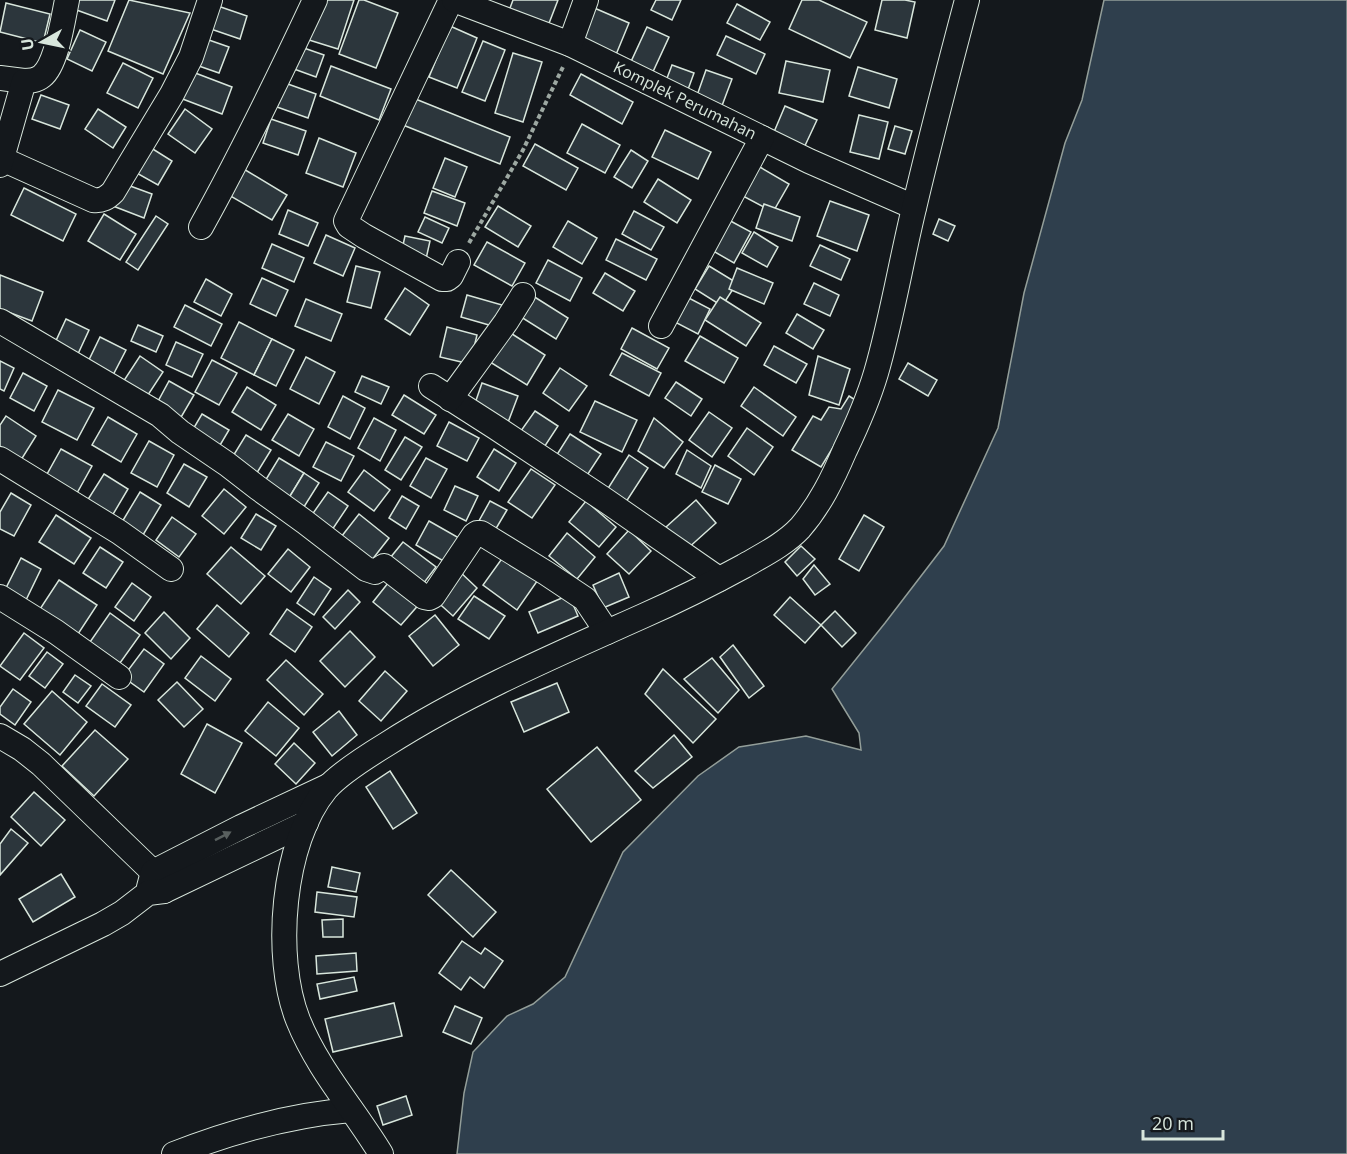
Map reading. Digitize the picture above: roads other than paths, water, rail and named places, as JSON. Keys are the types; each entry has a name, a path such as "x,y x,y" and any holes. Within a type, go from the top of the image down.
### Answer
{"street":[{"path":"0,78 32,81 40,78 54,55 67,0"},
{"path":"24,81 1,162 93,200 107,198 120,182 172,94 191,57 210,0"},
{"path":"201,227 315,0"},
{"path":"452,0 346,221 349,226 364,236 442,279 451,276 458,262"},
{"name":"Komplek Perumahan","path":"452,0 570,44 808,161 914,207"},
{"path":"570,44 586,0"},
{"path":"0,974 122,913 155,885 329,785 404,733 482,691 719,579 771,550 798,530 824,496 863,411 875,376 891,317 914,207 967,0"},
{"path":"661,326 762,138"},
{"path":"523,295 506,322 441,393 605,500 719,579"},
{"path":"0,321 160,415 366,569 375,572 384,566 423,597 429,598 433,596 474,535 481,533 578,593 585,599 607,632"},
{"path":"0,459 119,532 171,569"},
{"path":"0,597 56,632 119,677"},
{"path":"0,736 41,764 155,885"},
{"path":"329,785 314,804 296,848 286,901 284,952 289,987 297,1018 311,1049 381,1154"},
{"path":"200,860 306,823"},
{"path":"174,1154 267,1124 325,1112 351,1110"}],"water":[{"path":"1104,0 1347,0 1347,1154 457,1154 464,1093 473,1052 507,1016 533,1004 565,977 623,852 698,776 739,747 806,736 861,750 859,733 832,689 944,546 998,428 1024,293 1065,143 1082,100"}]}
